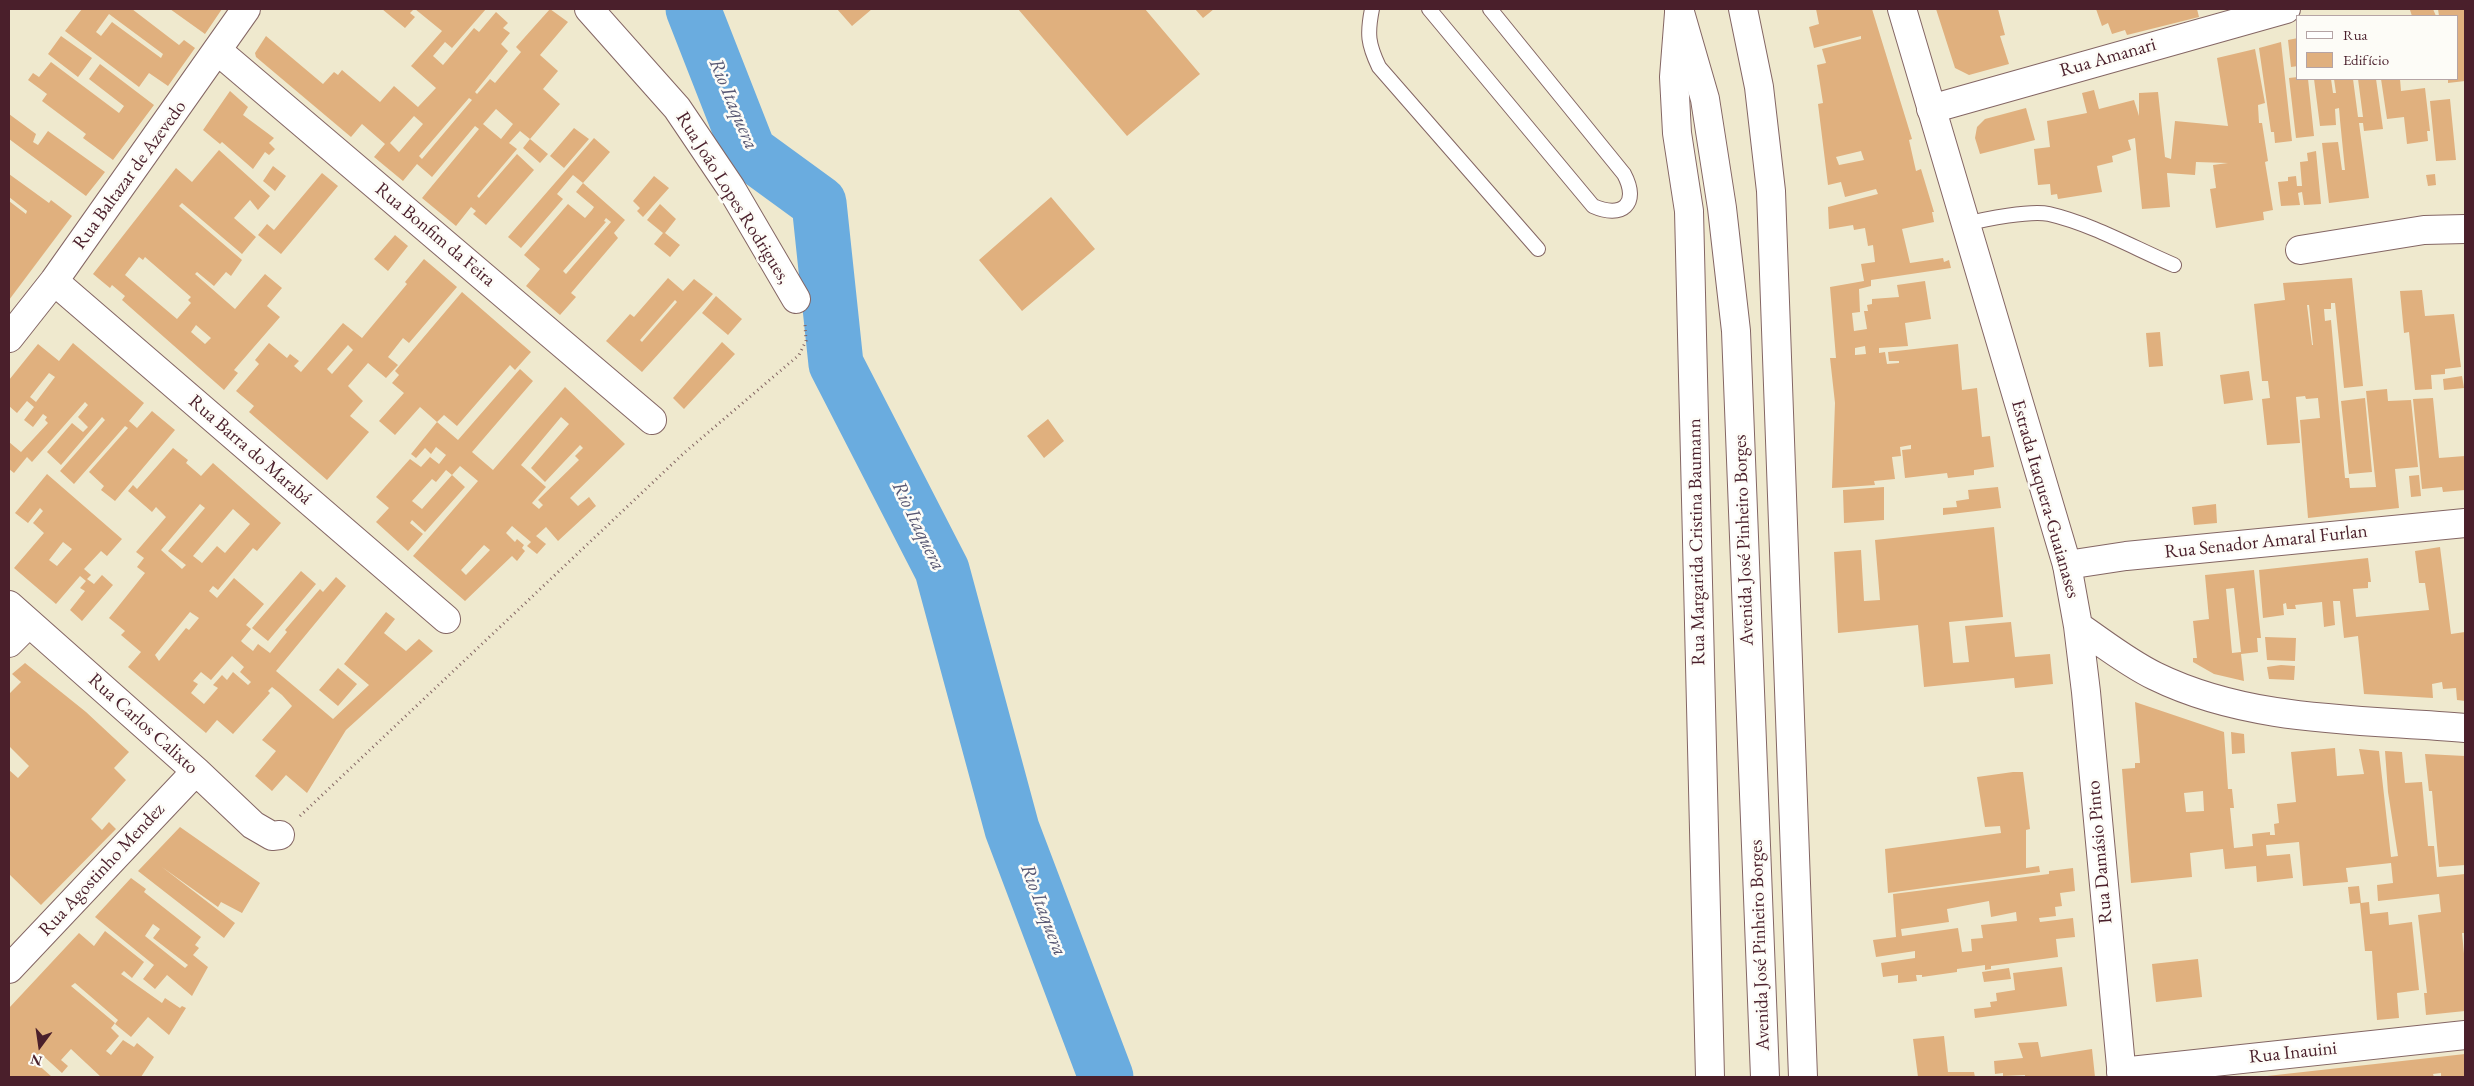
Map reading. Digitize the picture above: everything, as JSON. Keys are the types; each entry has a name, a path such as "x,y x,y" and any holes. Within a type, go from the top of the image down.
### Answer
{"street":[{"name":"Rua Baltazar de Azevedo","path":"9,338 54,281 246,9"},
{"name":"Rua João Lopes Rodrigues,","path":"589,9 678,108 731,188 796,299"},
{"name":"Rua Margarida Cristina Baumann","path":"1679,9 1674,77 1677,134 1689,211 1710,1077"},
{"name":"Avenida José Pinheiro Borges","path":"1679,9 1705,99 1722,208 1736,330 1765,1077"},
{"name":"Avenida José Pinheiro Borges","path":"1743,9 1759,87 1771,191 1803,1077"},
{"name":"Estrada Itaquera-Guaianases","path":"1902,9 2067,564 2078,626"},
{"name":"Rua Amanari","path":"1931,109 2286,9"},
{"name":"Rua Bonfim da Feira","path":"218,51 652,420"},
{"path":"2300,250 2424,230 2465,228"},
{"name":"Rua Barra do Marabá","path":"54,281 446,619"},
{"name":"Rua Senador Amaral Furlan","path":"2067,564 2126,556 2465,523"},
{"name":"Rua Carlos Calixto","path":"9,605 196,771 253,825 272,836 280,835"},
{"path":"9,643 29,623"},
{"path":"2078,626 2154,676 2206,698 2275,714 2465,728"},
{"name":"Rua Damásio Pinto","path":"2078,626 2121,1075"},
{"name":"Rua Agostinho Mendez","path":"9,969 196,771"},
{"name":"Rua Inauini","path":"2121,1075 2465,1034"}],"lane":[{"path":"1372,9 1368,32 1370,48 1379,68 1538,249"},
{"path":"1429,9 1592,206 1606,212 1618,212 1626,205 1631,196 1631,187 1624,174 1490,9"},
{"path":"1966,224 1994,217 2048,213 2174,265"}],"path":[{"path":"280,835 684,453 799,355 806,342 806,327 796,299"}],"building":[{"path":"82,9 132,9 179,45 184,40 195,48 168,86 149,73 139,87 65,31","holes":["109,14 163,54 161,58 112,22 101,36 96,32"]},
{"path":"170,9 222,9 205,34"},
{"path":"382,9 414,9 410,13 415,17 405,28"},
{"path":"415,9 486,9 452,48 445,42 433,56 443,65 474,28 479,32 496,12 508,23 503,28 510,33 501,44 508,51 475,92 477,94 490,79 495,83 521,52 516,47 550,9 568,22 540,55 558,71 543,89 560,104 530,139 520,131 509,143 517,149 477,196 479,198 517,154 534,170 486,225 473,214 476,211 471,207 456,226 422,198 479,129 475,126 432,177 417,164 403,181 374,157 385,144 362,124 351,137 256,57 255,53 266,36 323,84 334,72 338,75 342,70 380,102 394,86 418,107 436,88 411,66 442,31","holes":["469,98 472,100 422,159 419,156","496,109 513,124 501,139 483,124","414,116 423,124 399,152 390,143"]},
{"path":"837,9 872,9 852,26"},
{"path":"1018,9 1145,9 1200,74 1127,136"},
{"path":"1195,9 1214,9 1203,18"},
{"path":"1816,9 1872,9 1912,139 1909,140 1916,171 1921,169 1934,212 1932,212 1934,222 1902,229 1910,263 1943,258 1944,262 1949,260 1951,268 1871,280 1871,286 1859,289 1860,312 1852,313 1854,331 1867,329 1864,311 1868,311 1867,305 1872,304 1872,299 1899,297 1897,285 1925,281 1931,319 1905,323 1908,346 1879,348 1879,353 1885,352 1887,364 1899,363 1899,361 1889,361 1888,352 1958,344 1962,390 1977,388 1982,437 1990,436 1994,467 1974,470 1974,475 1948,478 1947,473 1905,478 1902,450 1911,449 1911,445 1900,447 1901,456 1892,457 1895,479 1874,481 1875,485 1832,488 1835,403 1830,358 1836,358 1830,287 1864,281 1861,264 1875,262 1873,245 1868,246 1865,228 1854,230 1853,225 1829,229 1828,207 1878,194 1876,189 1845,197 1841,182 1828,185 1818,104 1823,103 1817,65 1826,63 1822,49 1861,39 1861,36 1814,48 1809,27 1819,24","holes":["1861,151 1864,160 1839,165 1836,157","1865,346 1866,354 1855,355 1855,348"]},
{"path":"1936,9 1998,9 2005,35 2000,36 2009,64 1969,75 1955,68"},
{"path":"2096,9 2197,9 2199,17 2127,35 2125,30 2112,34 2108,23 2102,26"},
{"path":"2433,9 2436,15 2412,15 2410,10"},
{"path":"2438,9 2465,9 2465,81 2448,83 2448,80 2459,80 2459,15 2439,15"},
{"path":"61,36 92,58 78,77 48,54"},
{"path":"2296,38 2296,66 2291,67 2288,40"},
{"path":"2281,42 2292,141 2275,143 2274,132 2271,132 2259,48"},
{"path":"2255,49 2265,103 2258,105 2259,123 2262,123 2268,161 2265,162 2273,210 2263,212 2264,220 2216,228 2210,189 2216,188 2213,165 2228,163 2196,162 2195,175 2167,173 2170,207 2142,209 2135,138 2128,140 2131,150 2112,156 2113,162 2097,166 2102,192 2058,199 2057,194 2051,195 2050,184 2038,185 2034,149 2050,147 2047,121 2087,113 2082,93 2094,90 2099,109 2134,100 2139,116 2139,93 2158,92 2165,157 2171,159 2175,121 2228,126 2217,58"},
{"path":"51,62 119,113 124,106 89,79 100,64 154,105 113,160 83,138 86,134 42,101 47,94 28,80 33,73 39,77"},
{"path":"2296,77 2296,80 2308,80 2314,136 2296,138 2289,78"},
{"path":"2314,80 2331,80 2333,93 2336,93 2334,80 2353,80 2358,117 2363,117 2358,80 2376,80 2383,129 2364,131 2363,123 2359,123 2369,198 2329,203 2322,143 2338,142 2342,170 2345,170 2339,108 2335,109 2336,125 2320,126"},
{"path":"2381,80 2400,80 2401,91 2425,88 2430,131 2427,131 2428,141 2407,144 2404,117 2387,119"},
{"path":"230,91 248,107 243,115 274,138 269,143 275,149 269,155 265,152 253,169 222,142 220,144 203,130"},
{"path":"2450,99 2456,160 2436,161 2430,101"},
{"path":"2026,108 2035,140 1980,154 1975,138 1977,127 1985,119"},
{"path":"9,114 36,134 33,142 38,145 48,131 105,172 86,196 9,139"},
{"path":"574,128 589,139 564,168 550,156"},
{"path":"594,138 610,152 583,183 573,175 557,194 563,199 521,248 508,237"},
{"path":"530,139 548,154 540,163 523,148"},
{"path":"219,150 270,196 258,210 250,200 234,218 256,237 242,254 182,203 179,206 242,260 231,276 226,272 214,286 197,272 195,274 235,309 265,274 282,288 267,306 280,317 234,370 238,373 224,390 122,300 125,296 112,285 110,288 93,274 176,168 192,182","holes":["139,257 143,260 145,257 191,297 188,300 191,303 177,319 125,275","196,325 211,338 205,344 191,332"]},
{"path":"2316,151 2321,204 2304,205 2302,192 2298,193 2300,205 2281,206 2278,182 2288,181 2288,177 2296,176 2297,186 2302,186 2300,162 2308,161 2307,153"},
{"path":"273,166 286,176 275,191 263,181"},
{"path":"322,173 338,186 281,254 258,235 267,224 274,230"},
{"path":"9,174 49,203 51,200 72,216 9,300 9,201 26,214 27,211 9,197"},
{"path":"2435,174 2436,185 2428,186 2426,175"},
{"path":"654,176 669,188 643,217 637,211 640,208 633,201"},
{"path":"583,183 625,220 614,233 618,238 571,293 576,297 560,315 526,286 540,269 524,255 568,204 585,218 592,210 594,207 576,192","holes":["606,218 611,222 566,274 563,271 606,222 604,221"]},
{"path":"1051,197 1095,249 1022,311 979,260"},
{"path":"660,204 676,219 665,233 680,245 670,257 654,244 663,233 647,220"},
{"path":"395,235 408,246 388,271 374,259"},
{"path":"424,259 457,287 409,343 403,338 388,357 398,365 386,378 368,363 348,386 363,401 350,416 369,432 327,480 249,412 254,406 236,391 259,364 255,360 269,343 287,358 290,354 299,361 294,366 301,372 343,323 362,338 407,284 405,282","holes":["348,345 353,350 332,374 327,369"]},
{"path":"668,278 683,291 694,279 713,294 642,372 606,341 630,314 634,317","holes":["675,300 677,302 642,342 640,340"]},
{"path":"2352,278 2363,386 2344,388 2335,303 2331,303 2331,309 2324,309 2325,321 2331,320 2345,478 2349,478 2350,488 2376,487 2366,391 2387,389 2388,401 2411,400 2418,467 2395,469 2399,508 2308,518 2300,420 2320,418 2318,398 2306,399 2305,396 2296,397 2300,443 2267,445 2262,399 2270,398 2268,381 2262,381 2254,304 2285,300 2283,283","holes":["2307,305 2309,305 2313,345"]},
{"path":"2422,290 2425,316 2454,314 2461,367 2445,369 2445,374 2431,375 2432,389 2415,390 2409,332 2404,333 2400,291"},
{"path":"462,292 531,352 515,370 510,365 457,426 444,415 437,422 420,407 395,435 379,421 404,393 392,383 399,375 395,371"},
{"path":"716,296 742,319 728,335 702,313"},
{"path":"2160,332 2163,366 2149,367 2146,333"},
{"path":"722,342 735,354 684,409 673,398"},
{"path":"73,343 144,403 129,421 137,428 152,411 175,430 115,501 101,490 104,486 89,472 128,428 125,426 74,484 60,471 105,420 102,417 61,465 47,452 72,423 83,432 88,427 78,417 88,405 85,402 32,462 27,457 14,473 9,469 9,442 21,452 48,423 45,420 47,417 43,414 33,427 24,420 34,407 27,401 17,413 9,406 9,380 38,344 59,361","holes":["49,373 55,377 36,402 30,397"]},
{"path":"520,369 533,381 472,452 493,470 565,387 625,444 570,498 578,506 589,497 596,506 558,541 546,527 536,536 546,544 537,554 527,546 531,542 512,526 506,533 515,542 517,539 524,545 522,548 525,551 517,561 512,556 465,601 413,556 478,481 460,466 452,475 465,487 425,532 412,520 410,523 423,534 408,551 376,522 389,508 376,497 410,459 421,467 430,457 439,464 446,455 436,447 431,454 425,448 416,458 411,454 437,422 458,440","holes":["561,417 569,424 531,468 545,482 580,445 583,448 575,456 579,460 538,500 543,505 539,509 532,503 546,487 521,465","446,470 452,475 422,509 412,501 432,479 436,482","484,545 490,550 466,575 461,570"]},
{"path":"2249,371 2253,400 2224,404 2220,375"},
{"path":"2462,376 2464,388 2444,390 2443,379"},
{"path":"2365,398 2372,472 2349,474 2341,401"},
{"path":"2433,398 2439,458 2465,456 2465,490 2443,492 2442,487 2422,489 2413,399"},
{"path":"1048,419 1064,441 1044,458 1027,436"},
{"path":"173,448 188,460 186,463 201,476 213,463 281,523 257,551 253,548 218,590 213,586 209,591 217,598 234,578 264,604 246,625 251,629 241,641 253,651 258,644 270,653 287,632 285,630 320,589 323,592 336,577 346,586 276,671 333,719 369,685 344,664 386,612 395,619 384,633 406,651 419,639 433,651 346,730 307,793 286,775 272,791 255,776 276,751 262,740 292,706 272,687 268,691 270,693 233,734 217,720 206,733 128,667 141,652 121,635 125,631 109,618 145,573 137,567 144,558 136,552 166,517 156,507 152,512 128,491 133,485 137,489","holes":["200,504 205,508 168,551 186,565 182,569 161,550","233,509 250,524 225,553 217,546 202,563 193,556","190,612 199,618 189,630 186,628 159,661 155,655","232,656 244,667 240,672 251,682 248,685 233,672 227,680 222,675 213,685 218,688 204,704 191,693 198,684 193,681 201,672 211,680"]},
{"path":"47,474 122,539 107,556 101,551 84,569 91,575 87,579 94,584 102,575 113,585 82,621 70,610 85,591 80,588 86,581 80,576 56,604 14,568 44,533 33,523 43,511 40,508 28,523 15,513","holes":["63,542 72,549 57,566 49,560"]},
{"path":"2419,475 2421,496 2411,497 2409,476"},
{"path":"1884,487 1884,520 1844,523 1843,490"},
{"path":"1998,487 2001,508 1943,515 1943,508 1957,507 1956,501 1969,499 1968,490"},
{"path":"2216,504 2217,523 2194,525 2192,507"},
{"path":"1994,527 2003,617 1949,622 1953,663 1969,662 1965,626 2011,622 2015,657 2050,654 2053,684 2015,688 2014,678 1924,687 1918,625 1838,633 1834,552 1861,550 1864,601 1880,600 1875,540"},
{"path":"2440,547 2451,634 2465,632 2465,701 2457,700 2456,688 2443,689 2442,682 2432,684 2433,698 2364,694 2358,636 2344,638 2340,601 2333,601 2335,625 2324,627 2322,602 2295,605 2296,609 2287,609 2286,603 2283,604 2284,615 2263,618 2259,570 2368,558 2371,582 2368,582 2368,588 2353,589 2356,617 2429,610 2425,583 2419,583 2415,551"},
{"path":"2254,570 2261,638 2257,638 2258,652 2241,654 2244,681 2214,674 2193,662 2193,658 2197,658 2193,621 2209,619 2205,575","holes":["2234,588 2241,652 2232,653 2226,589"]},
{"path":"301,571 316,584 268,641 252,628"},
{"path":"2265,637 2296,638 2295,661 2267,660"},
{"path":"25,663 86,712 129,752 114,768 126,780 91,819 102,830 109,822 116,829 41,905 9,874 9,770 18,778 29,766 9,746 9,694 21,682 12,674"},
{"path":"2295,666 2294,680 2269,679 2267,667"},
{"path":"338,668 357,684 338,706 319,690"},
{"path":"2135,702 2224,732 2228,789 2232,789 2234,808 2230,808 2234,848 2253,846 2252,834 2270,832 2270,835 2275,835 2274,824 2279,823 2277,804 2296,802 2291,752 2335,748 2337,776 2364,774 2359,749 2379,751 2391,857 2398,856 2388,792 2385,751 2402,752 2405,783 2422,782 2428,846 2434,846 2437,877 2465,874 2465,933 2462,933 2465,964 2465,1011 2426,1015 2424,993 2427,993 2418,915 2441,912 2439,894 2378,901 2377,885 2393,883 2391,863 2346,868 2348,882 2303,886 2299,842 2266,845 2267,856 2290,854 2293,878 2257,882 2256,866 2225,869 2223,849 2190,853 2192,877 2131,883 2122,769 2135,768 2135,763 2140,763","holes":["2203,791 2204,811 2186,812 2184,793"]},
{"path":"2231,732 2244,734 2245,753 2232,754"},
{"path":"2425,754 2465,756 2465,865 2439,867 2432,791 2429,791"},
{"path":"2023,772 2030,829 2026,830 2026,868 2039,866 2040,872 1888,893 1885,849 2001,833 2000,826 1985,827 1977,777"},
{"path":"180,827 260,883 242,913 221,902 218,907 162,867 235,923 224,938 138,871"},
{"path":"2073,868 2075,891 2060,893 2062,906 2055,907 2056,916 2039,918 2040,922 2073,918 2075,937 2056,939 2058,957 1991,966 1991,969 1985,970 1985,965 1957,969 1957,972 1922,977 1922,975 1916,975 1917,981 1898,983 1898,975 1883,977 1881,963 1915,958 1915,951 1876,957 1873,940 1896,937 1893,894 2049,874 2049,871","holes":["1989,901 1991,917 2016,912 2017,921 1981,925 1983,938 1971,939 1972,951 1962,952 1958,928 1902,936 1901,929 1949,922 1947,909"]},
{"path":"131,878 146,889 144,892 201,937 195,945 199,948 193,955 208,967 192,996 167,975 155,989 143,979 154,965 95,917","holes":["153,924 160,929 153,938 188,965 185,968 145,936"]},
{"path":"2359,886 2361,903 2369,902 2370,914 2388,912 2389,925 2412,922 2419,990 2397,993 2399,1018 2377,1020 2372,951 2365,951 2360,903 2350,904 2348,887"},
{"path":"105,931 144,962 132,978 124,971 121,974 162,1003 165,998 180,1008 182,1006 186,1008 169,1035 148,1017 131,1037 115,1024 118,1020 75,983 71,986 115,1023 111,1028 119,1036 106,1051 111,1055 123,1040 134,1047 137,1043 154,1057 141,1077 101,1077 71,1049 61,1060 68,1066 62,1073 40,1053 34,1061 52,1077 9,1077 9,1008 79,933 94,946"},
{"path":"2198,959 2202,997 2156,1002 2152,964"},
{"path":"2062,967 2067,1006 1975,1018 1974,1009 1991,1007 1990,1002 1997,1001 1996,993 2015,990 2013,973"},
{"path":"2009,968 2011,979 1984,982 1982,972"},
{"path":"1944,1036 1948,1072 1974,1072 1975,1077 1918,1077 1913,1039"},
{"path":"2038,1042 2041,1057 2092,1049 2095,1077 2025,1077 2025,1075 2003,1076 2003,1073 1995,1074 1994,1061 2023,1058 2018,1043"},
{"path":"2465,1054 2465,1077 2441,1077 2441,1073 2433,1074 2434,1077 2258,1077"}],"waterway":[{"name":"Rio Itaquera","path":"693,9 749,152 819,203 836,364 942,570 1012,829 1106,1077"}]}
